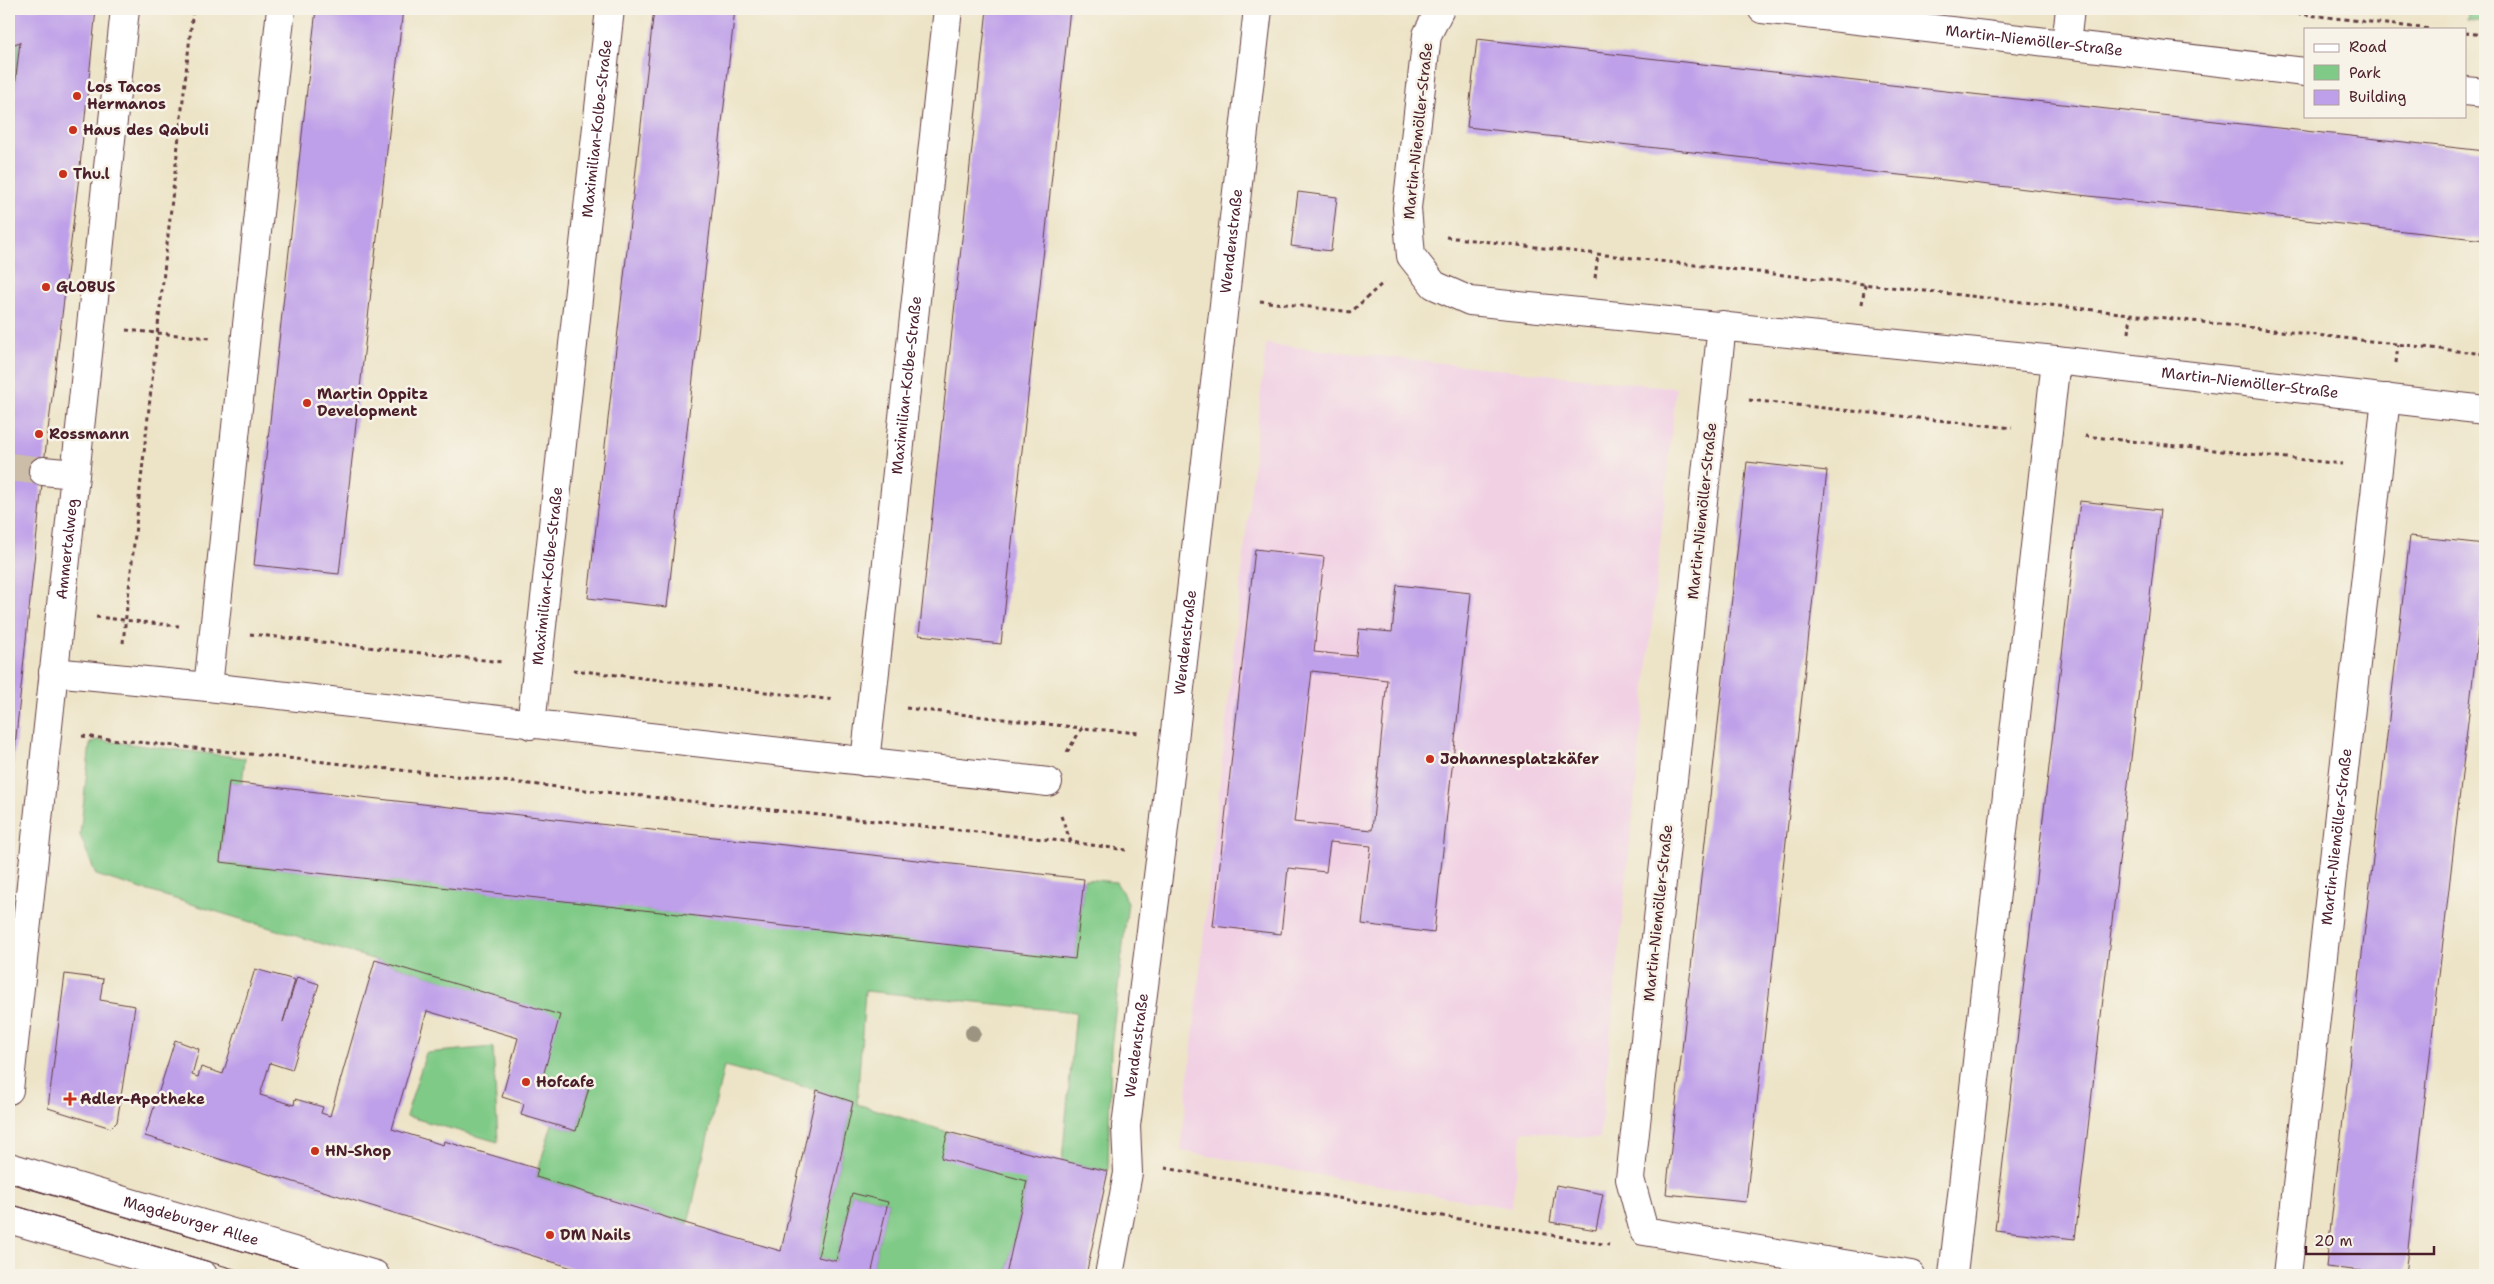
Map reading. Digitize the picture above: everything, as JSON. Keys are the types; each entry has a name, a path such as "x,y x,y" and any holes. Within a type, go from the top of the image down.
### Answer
{"street":[{"name":"Ammertalweg","path":"9,1090 125,9"},
{"path":"208,687 281,9"},
{"name":"Maximilian-Kolbe-Straße","path":"531,725 610,9"},
{"name":"Maximilian-Kolbe-Straße","path":"865,762 948,9"},
{"name":"Wendenstraße","path":"1108,1275 1128,1172 1126,1126 1174,736 1258,9"},
{"name":"Martin-Niemöller-Straße","path":"1440,9 1427,35 1407,208 1411,256 1434,285 1470,301 2056,360 2485,410"},
{"name":"Martin-Niemöller-Straße","path":"1762,9 2304,72"},
{"path":"2066,44 2070,9"},
{"path":"2466,91 2485,93"},
{"name":"Martin-Niemöller-Straße","path":"1644,1231 1630,1180 1722,325"},
{"path":"1953,1275 2056,360"},
{"name":"Martin-Niemöller-Straße","path":"2287,1275 2386,398"},
{"path":"43,472 75,474"},
{"path":"53,672 208,687 1048,782"},
{"name":"Magdeburger Allee","path":"9,1167 374,1275"},
{"path":"9,1219 203,1275"},
{"path":"1644,1231 1911,1275"}],"path":[{"path":"119,678 193,9"},
{"path":"2257,9 2421,28"},
{"path":"2466,33 2485,35"},
{"path":"1225,296 1351,312 1411,256 1439,236 2485,354"},
{"path":"91,327 245,341"},
{"path":"1071,842 1048,782 1082,728 1174,736"},
{"path":"48,732 1071,842 1105,848"},
{"path":"1128,1172 1151,1166 1612,1245 1644,1231"}],"shaded area":[{"name":"Johannesplatzkäfer","path":"1266,344 1676,388 1600,1139 1523,1131 1511,1208 1181,1151"}],"green space":[{"path":"2469,9 2485,9 2485,22 2467,20"},
{"path":"20,42 11,113 9,113 9,46"},
{"path":"97,740 245,758 242,783 229,782 220,862 1075,958 1084,879 1116,882 1128,902 1111,1048 1108,1171 1062,1161 1076,1012 865,991 857,1104 948,1132 1033,1154 1006,1275 871,1275 888,1202 852,1193 836,1261 818,1257 853,1102 817,1090 724,1066 688,1224 536,1177 552,1124 576,1131 589,1089 543,1076 527,1006 96,875 80,835 90,744"},
{"path":"493,1047 498,1142 406,1116 426,1053"}],"building":[{"path":"9,9 96,9 79,176 45,455 10,795 9,136 20,42 9,46"},
{"path":"316,9 403,9 339,574 254,565"},
{"path":"654,9 735,9 667,607 588,598"},
{"path":"987,9 1070,9 1001,644 919,635"},
{"path":"1477,39 2485,151 2485,240 1467,127"},
{"path":"1298,192 1337,197 1331,251 1291,246"},
{"path":"1747,462 1827,471 1746,1202 1666,1194"},
{"path":"2080,501 2160,510 2075,1239 1995,1230"},
{"path":"2410,536 2485,544 2485,572 2405,1275 2400,1275 2326,1267"},
{"path":"1255,549 1324,557 1314,652 1356,656 1359,629 1392,632 1397,585 1471,593 1434,933 1362,924 1371,846 1330,842 1326,872 1288,868 1281,934 1213,926","holes":["1312,671 1387,680 1372,830 1294,822"]},
{"path":"229,782 1084,879 1075,959 220,862"},
{"path":"375,960 560,1015 543,1076 589,1088 576,1131 521,1115 524,1104 502,1097 518,1038 427,1011 392,1129 443,1145 444,1141 538,1169 536,1177 688,1224 781,1251 817,1090 853,1102 818,1257 836,1261 852,1193 888,1202 871,1275 595,1275 145,1136 175,1040 199,1049 192,1075 198,1077 201,1067 223,1074 255,969 295,980 283,1022 297,977 319,984 292,1070 270,1063 260,1095 294,1105 295,1099 323,1107 321,1113 330,1116"},
{"path":"65,974 103,979 100,1000 135,1006 117,1122 111,1128 48,1108"},
{"path":"948,1132 1108,1171 1086,1275 1006,1275 1027,1181 941,1158"},
{"path":"1556,1185 1603,1194 1596,1230 1550,1222"},
{"path":"1165,1272 1178,1274 1165,1275"}],"tunnel":[{"path":"9,467 43,471"}],"tram line":[{"path":"9,1183 324,1275"},
{"path":"9,1204 255,1275"}],"place":[{"name":"Los Tacos Hermanos","path":"77,96"},
{"name":"Haus des Qabuli","path":"73,130"},
{"name":"Thu.l","path":"63,174"},
{"name":"GLOBUS","path":"46,287"},
{"name":"Martin Oppitz Development","path":"307,403"},
{"name":"Rossmann","path":"39,434"},
{"name":"Johannesplatzkäfer","path":"1430,759"},
{"name":"Hofcafe","path":"526,1082"},
{"name":"Adler-Apotheke","path":"70,1099"},
{"name":"HN-Shop","path":"315,1151"},
{"name":"DM Nails","path":"550,1235"}]}
